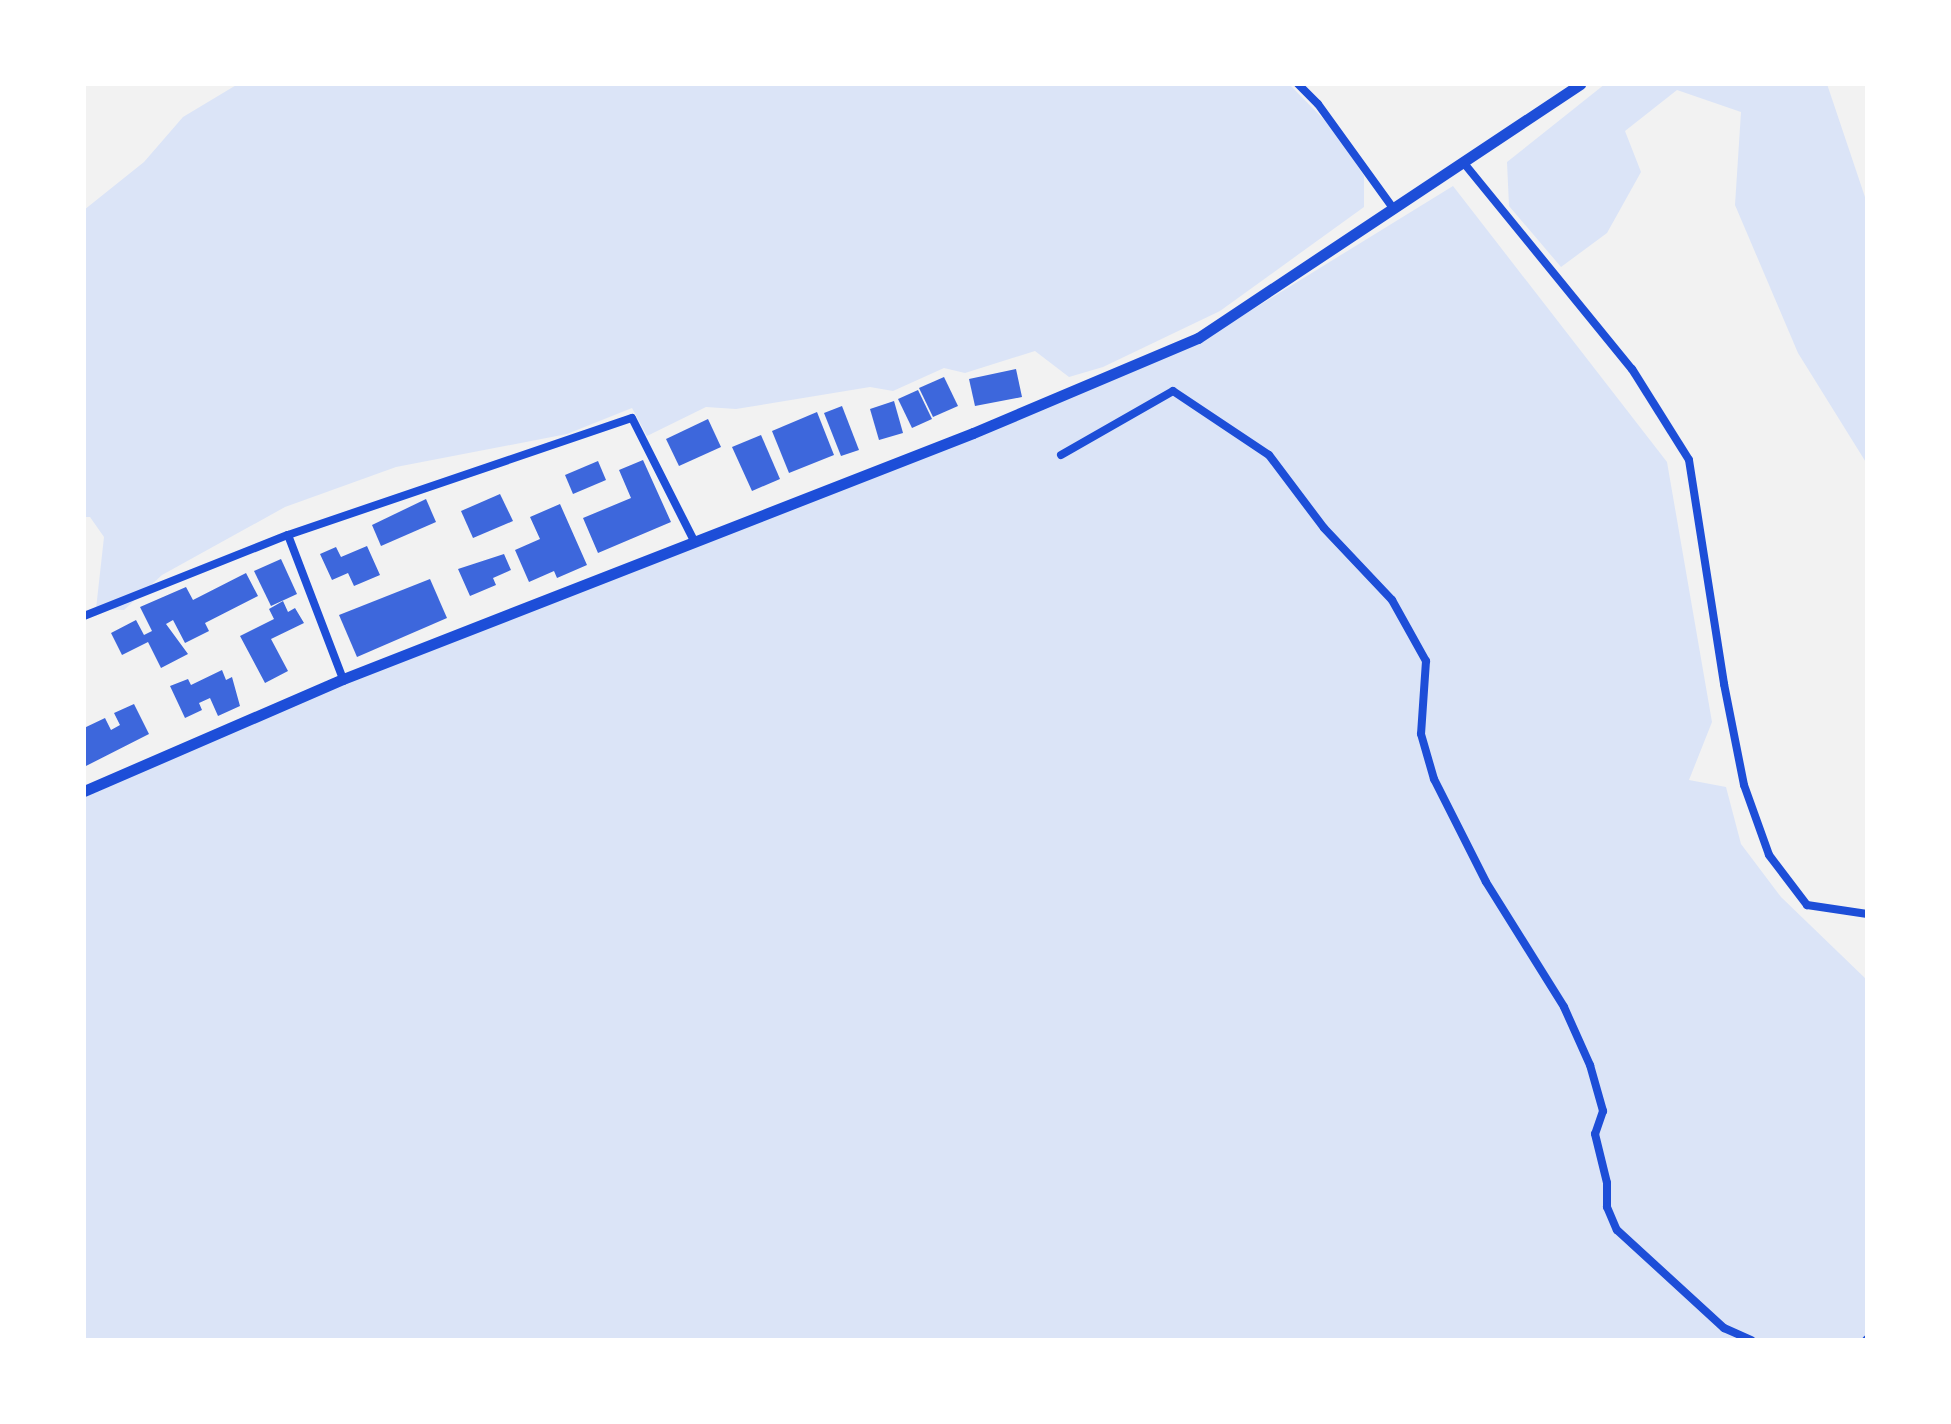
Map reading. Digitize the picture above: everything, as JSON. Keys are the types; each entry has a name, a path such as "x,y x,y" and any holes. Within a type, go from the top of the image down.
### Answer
{"street":[{"path":"1298,84 1318,104 1393,208"},
{"path":"84,791 343,679 1198,338 1580,84"},
{"path":"1463,162 1632,369 1689,460 1744,785 1769,855 1807,905 1867,914"},
{"path":"1061,455 1173,391 1269,455 1324,528 1376,580 1426,661 1421,734 1434,779 1464,843 1564,1007 1590,1065 1603,1111 1595,1134 1607,1183 1607,1207 1617,1230 1724,1328 1751,1340"},
{"path":"84,616 288,535 632,418 694,541"},
{"path":"288,535 343,679"}],"shaded area":[{"path":"238,84 1289,84 1336,132 1364,176 1364,207 1220,311 1103,367 1069,377 1035,351 965,373 944,368 893,391 870,387 736,409 706,407 647,436 632,408 567,434 396,467 285,507 162,575 124,610 96,609 104,537 90,517 84,517 84,210 144,162 183,117"},
{"path":"1605,84 1827,84 1867,203 1867,464 1798,353 1735,205 1741,112 1677,90 1625,131 1641,172 1607,233 1561,267 1509,206 1507,162"},
{"path":"1453,186 1667,462 1712,722 1689,780 1726,787 1741,844 1781,897 1867,980 1867,1340 84,1340 84,795 347,683 1198,343"}],"building":[{"path":"1016,369 1022,397 975,406 969,379"},
{"path":"944,377 958,406 933,417 919,388"},
{"path":"918,390 932,419 912,428 898,399"},
{"path":"894,401 903,433 879,440 870,409"},
{"path":"842,406 859,450 841,456 824,413"},
{"path":"817,412 834,455 789,473 772,431"},
{"path":"708,419 721,447 679,466 666,439"},
{"path":"761,435 780,479 752,491 732,447"},
{"path":"643,460 671,522 598,553 583,518 631,498 619,470"},
{"path":"598,461 606,480 573,494 565,475"},
{"path":"500,494 513,521 473,538 461,511"},
{"path":"426,499 436,522 381,546 372,525"},
{"path":"560,504 587,565 557,578 554,571 529,582 515,550 540,539 530,517"},
{"path":"367,546 380,575 354,586 348,573 332,580 320,554 336,547 341,557"},
{"path":"504,554 511,570 493,578 496,585 470,596 458,569"},
{"path":"281,559 297,594 271,606 254,571"},
{"path":"246,573 258,596 205,623 209,631 185,643 173,620 166,624 188,654 161,668 148,642 122,655 111,633 136,620 144,635 152,631 140,607 186,587 193,600"},
{"path":"430,579 447,618 357,657 339,615"},
{"path":"283,601 288,612 295,608 304,623 271,639 288,671 265,683 240,636 274,619 269,609"},
{"path":"222,670 226,680 232,677 240,706 218,716 210,698 199,703 202,710 185,718 170,686 188,679 191,685"},
{"path":"134,704 149,734 84,767 84,728 105,718 111,730 120,725 114,713"}]}
